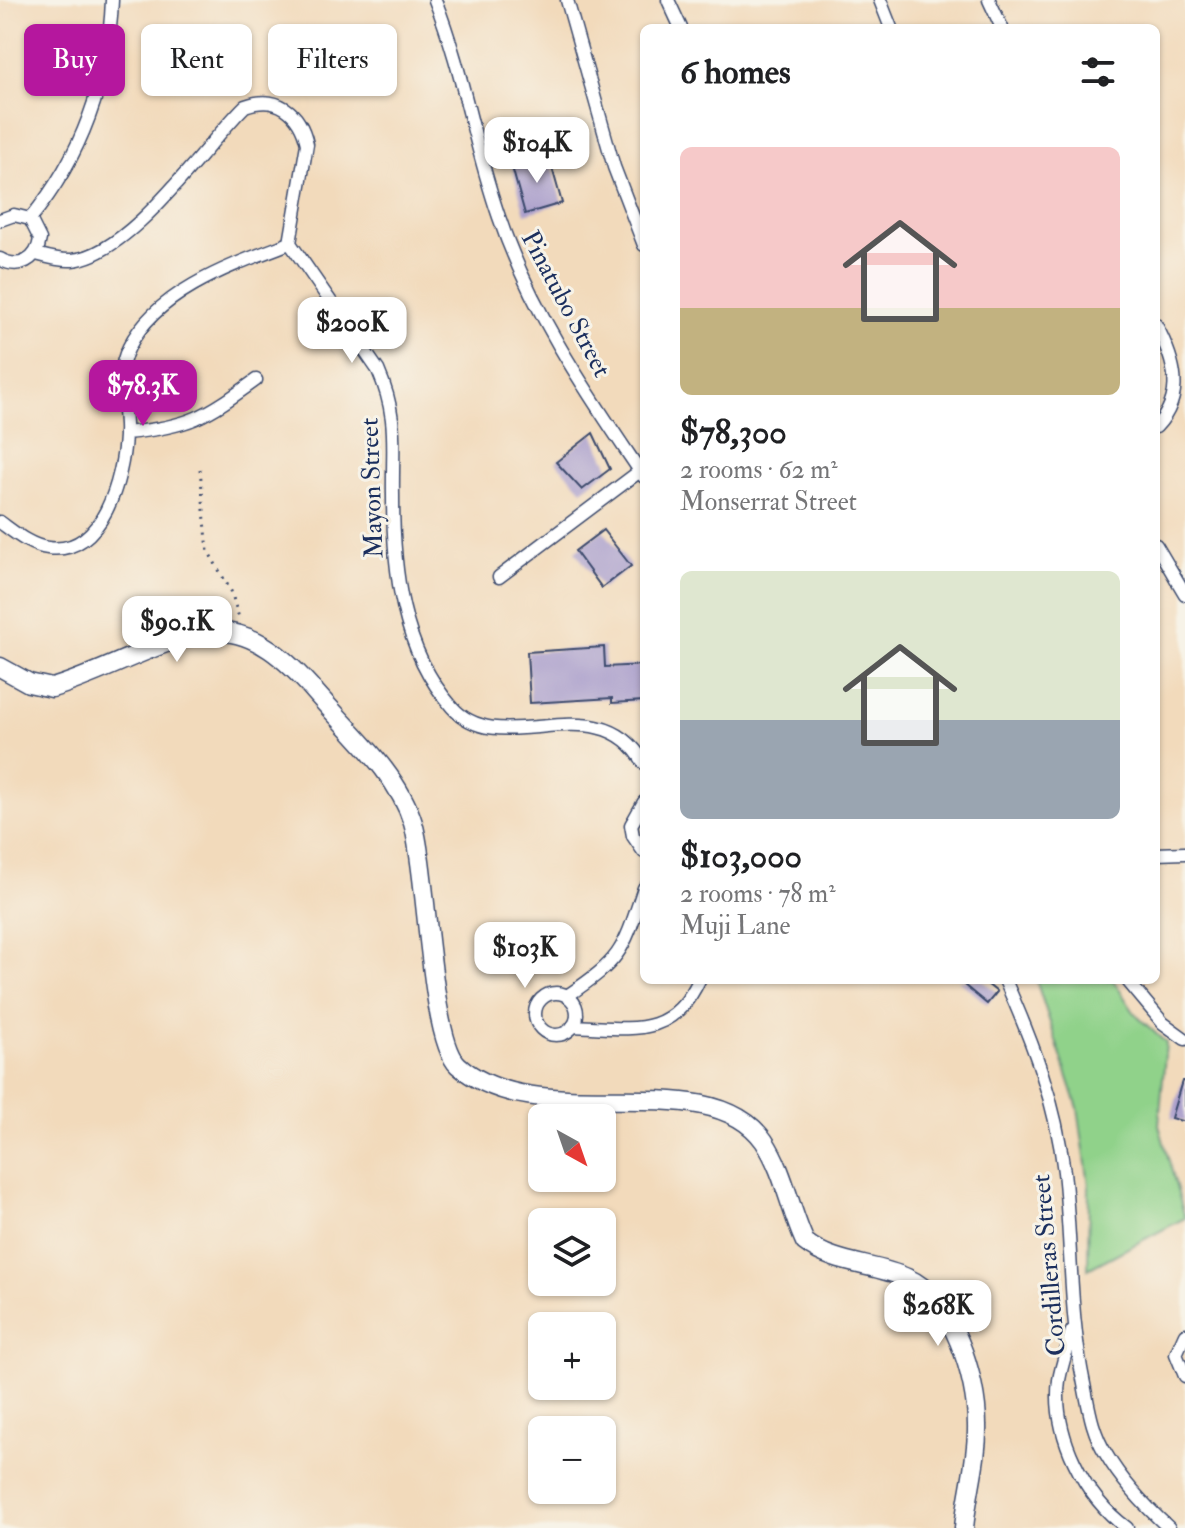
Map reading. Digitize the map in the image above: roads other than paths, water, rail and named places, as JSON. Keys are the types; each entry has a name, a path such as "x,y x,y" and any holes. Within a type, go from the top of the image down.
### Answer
{"street":[{"path":"30,219 55,186 86,124 105,64 112,0"},
{"name":"Pinatubo Street","path":"435,0 495,204 517,267 559,349 640,468"},
{"path":"567,0 614,167 640,235"},
{"path":"668,0 679,24"},
{"path":"880,0 889,24"},
{"path":"989,0 1000,24"},
{"path":"0,522 46,548 78,544 105,512 121,465 125,433 119,389 122,366 129,347 145,324 168,303 214,276 290,243 307,144 303,128 291,112 280,104 260,101 245,106 172,188 114,241 71,260 36,254 18,264 1,263"},
{"path":"0,220 14,215 30,219 39,231 36,254"},
{"name":"Mayon Street","path":"290,243 378,370 388,393 394,417 393,527 399,592 415,643 432,678 463,717 484,725 527,729 590,725 610,729 626,738 640,757"},
{"path":"1160,333 1181,375 1176,409 1160,423"},
{"path":"125,433 173,429 204,418 256,380"},
{"path":"499,577 640,474"},
{"path":"1160,552 1185,594"},
{"path":"0,667 29,683 52,688 191,636 211,632 253,638 302,677 398,790 413,823 430,952 445,1036 454,1062 477,1081 501,1091 580,1101 696,1103 723,1108 747,1123 764,1142 805,1242 818,1252 907,1277 938,1302 949,1316 974,1389 978,1427 964,1528"},
{"path":"640,809 631,825 633,836 640,846"},
{"path":"1160,854 1185,853"},
{"path":"640,902 615,961 567,996 546,996 537,1007 537,1021 553,1034 573,1026 647,1029 678,1014 689,1003 697,984"},
{"name":"Cordilleras Street","path":"1007,984 1032,1040 1055,1114 1064,1174 1073,1329 1091,1422 1105,1454 1141,1502 1169,1528"},
{"path":"1130,984 1163,1023 1185,1039"},
{"path":"567,996 577,1013 573,1026"},
{"path":"1073,1329 1059,1381 1063,1437 1080,1474 1127,1528"},
{"path":"1185,1334 1176,1354 1185,1376"}]}
